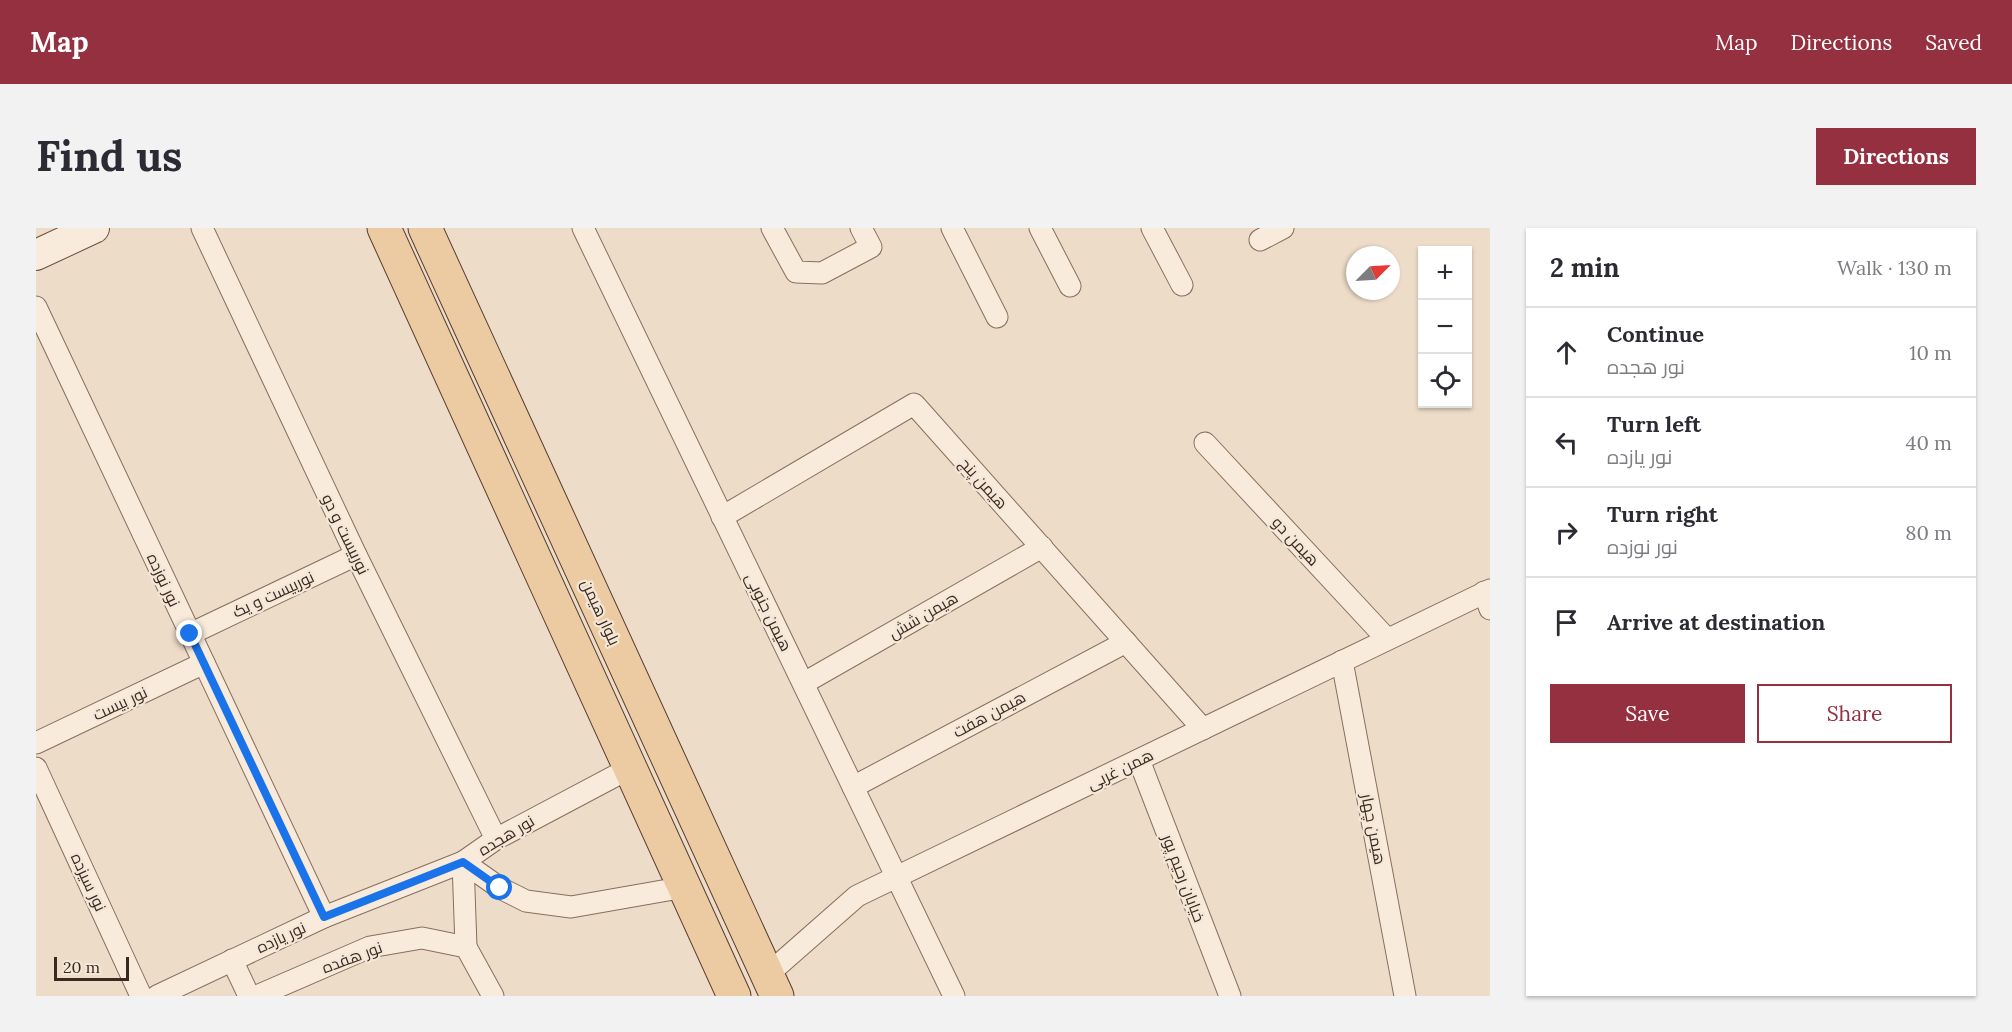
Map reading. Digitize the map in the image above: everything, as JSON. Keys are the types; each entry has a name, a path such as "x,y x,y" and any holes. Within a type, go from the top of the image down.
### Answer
{"main road":[{"path":"384,228 734,996"},
{"name":"بلوار هیمن","path":"426,228 772,986"}],"street":[{"path":"36,255 94,228"},
{"name":"نوربیست و دو","path":"202,228 356,555 496,838"},
{"name":"هیمن جنوبی","path":"583,228 954,996"},
{"path":"772,228 796,272 822,273 871,247 861,228"},
{"path":"952,228 997,317"},
{"path":"1040,228 1070,286"},
{"path":"1152,228 1182,285"},
{"path":"1260,240 1283,228"},
{"name":"نور نوزده","path":"36,307 324,917"},
{"name":"هیمن پنج","path":"722,516 914,404 1203,729"},
{"name":"هیمن دو","path":"1205,443 1387,639"},
{"name":"هیمن شش","path":"804,683 1042,547"},
{"name":"نوربیست و یک","path":"190,634 356,555"},
{"name":"همن غربی","path":"772,986 857,896 1387,639 1488,597"},
{"name":"هیمن هفت","path":"853,787 1126,642"},
{"name":"هیمن چهار","path":"1342,661 1405,996"},
{"name":"نور بیست","path":"36,743 204,663"},
{"name":"خیابان رحیم پور","path":"1139,760 1230,996"},
{"name":"نور سیزده","path":"36,768 141,996"},
{"name":"نور هجده","path":"630,768 496,838 463,862 500,888 526,901 571,907 685,887"},
{"path":"463,862 466,947 492,996"},
{"name":"نور یازده","path":"157,996 324,917 463,862"},
{"name":"نور هفده","path":"257,996 370,947 422,938 466,947"},
{"path":"232,960 249,996"}],"route":[{"path":"190,634 324,917 463,862 500,888"}]}
